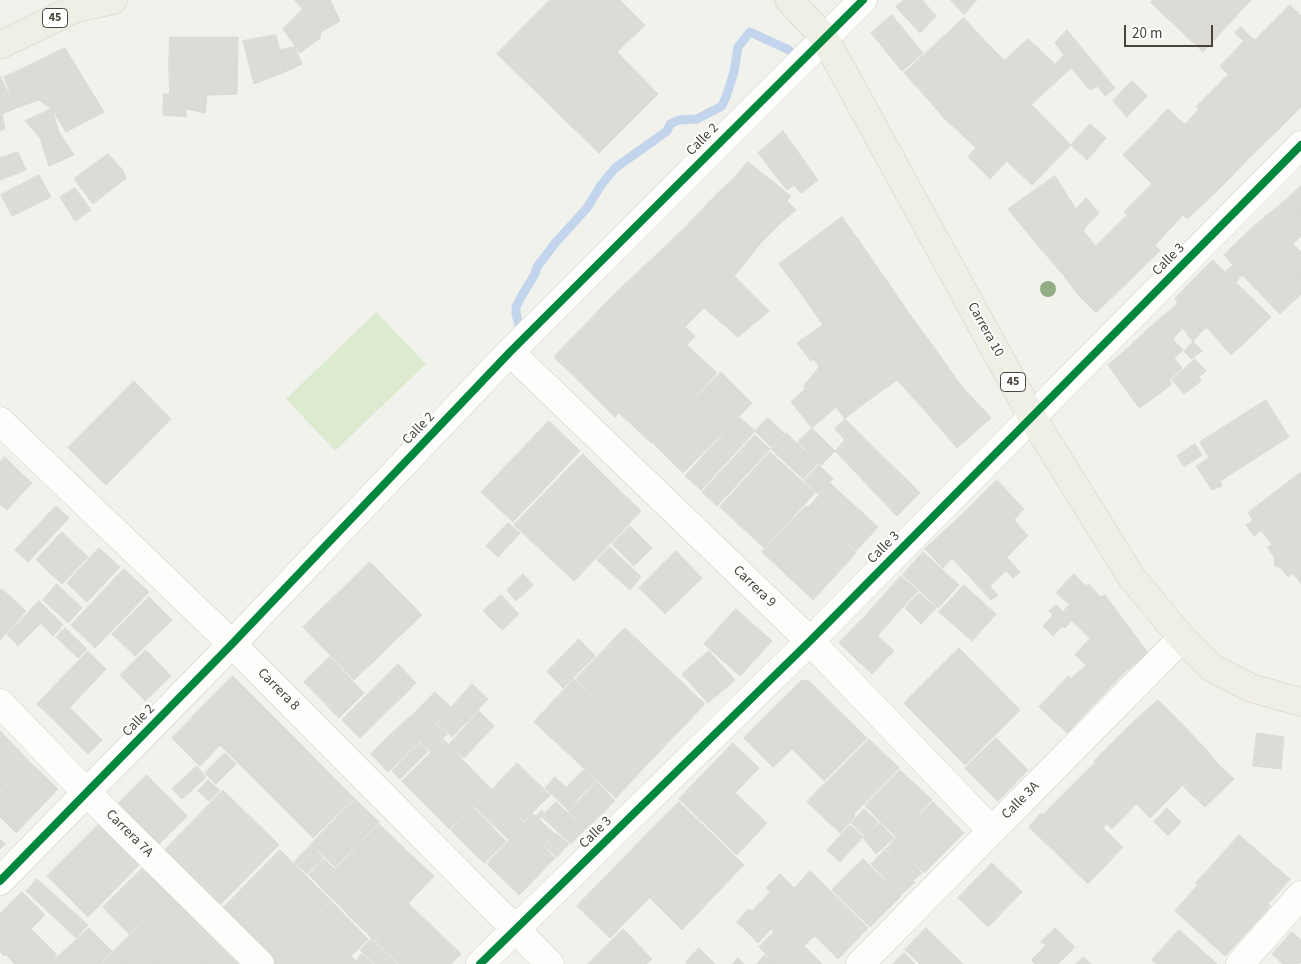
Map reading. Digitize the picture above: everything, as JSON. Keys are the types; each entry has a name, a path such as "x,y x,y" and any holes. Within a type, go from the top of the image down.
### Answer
{"main road":[{"name":"45","path":"0,45 77,8 113,0"},
{"name":"Carrera 10","path":"789,0 824,37 1032,417 1132,578 1182,638 1212,668 1250,688 1301,702"}],"street":[{"name":"Calle 2","path":"0,881 232,644 510,352 863,0"},
{"name":"Calle 3","path":"480,964 810,641 1301,145"},
{"name":"Carrera 9","path":"510,352 810,641 991,830"},
{"name":"Carrera 8","path":"0,420 232,644 550,964"},
{"name":"Calle 3A","path":"860,964 1182,638"},
{"name":"Carrera 7A","path":"0,703 87,793 260,964"},
{"path":"1240,964 1301,895"}],"green space":[{"path":"376,312 426,364 335,451 286,399"}],"building":[{"path":"295,0 330,0 340,21 321,32"},
{"path":"550,0 620,0 645,25 617,52 658,94 599,153 497,54"},
{"path":"904,0 922,0 936,16 920,33 896,7"},
{"path":"951,0 977,0 964,14"},
{"path":"1153,0 1212,0 1182,32 1151,3"},
{"path":"1212,0 1251,0 1203,52 1182,32"},
{"path":"1290,5 1301,16 1301,87 1255,40"},
{"path":"302,10 321,32 320,38 300,53 283,29"},
{"path":"892,15 923,53 902,71 871,33"},
{"path":"964,18 987,43 927,98 904,73"},
{"path":"1241,27 1301,87 1301,107 1281,127 1220,66 1244,41 1235,33"},
{"path":"1067,30 1115,88 1105,96 1097,86 1090,90 1071,68 1032,104 1024,97 1064,55 1055,43"},
{"path":"276,35 285,72 254,84 243,41"},
{"path":"170,37 238,37 237,94 213,95 211,66 169,64"},
{"path":"1028,39 1055,64 976,148 944,118"},
{"path":"987,43 1004,60 944,118 927,98"},
{"path":"295,47 302,64 285,72 280,50"},
{"path":"65,48 104,112 66,132 52,109 39,100 26,67"},
{"path":"169,64 211,66 213,95 170,93"},
{"path":"26,67 39,100 16,108 4,77"},
{"path":"1229,74 1281,127 1248,159 1196,107"},
{"path":"0,76 16,108 0,115"},
{"path":"1132,81 1147,96 1127,117 1113,101"},
{"path":"164,94 190,94 186,117 163,115"},
{"path":"190,94 207,95 205,113 186,109"},
{"path":"1024,97 1071,145 1032,185 1007,161 990,179 968,157"},
{"path":"52,109 59,132 40,138 25,121"},
{"path":"1168,109 1202,140 1199,143 1231,177 1216,192 1152,126"},
{"path":"1199,110 1248,159 1231,177 1199,143 1202,140 1185,125"},
{"path":"2,114 5,129 0,131 0,115"},
{"path":"1090,124 1106,138 1087,160 1071,145"},
{"path":"1152,126 1216,192 1187,219 1123,155"},
{"path":"783,131 818,180 801,193 794,185 787,190 758,153"},
{"path":"59,132 74,155 49,166 40,138"},
{"path":"18,152 26,170 0,180 0,158"},
{"path":"108,154 123,170 126,178 93,204 74,179"},
{"path":"748,162 791,196 787,201 796,210 782,222 736,176"},
{"path":"39,175 51,197 12,216 1,195"},
{"path":"736,176 782,222 760,244 715,196"},
{"path":"1055,176 1076,209 1034,241 1008,209"},
{"path":"1152,184 1183,215 1155,245 1124,212"},
{"path":"1301,186 1301,214 1286,200"},
{"path":"75,188 91,210 75,221 60,197"},
{"path":"715,196 760,244 735,275 686,227"},
{"path":"1086,198 1099,213 1083,230 1096,247 1065,277 1034,241 1076,209"},
{"path":"1286,200 1301,214 1301,236 1293,244 1301,252 1301,279 1252,228"},
{"path":"1128,215 1160,251 1138,272 1105,237"},
{"path":"842,217 862,245 800,292 779,264"},
{"path":"686,227 769,311 738,337 704,308 685,327 695,336 679,353 617,292"},
{"path":"1252,228 1301,279 1301,294 1280,314 1242,275 1236,282 1226,271 1233,265 1224,255"},
{"path":"1105,237 1121,254 1079,296 1065,277"},
{"path":"862,245 887,281 823,325 800,292"},
{"path":"1121,254 1138,272 1096,313 1079,296"},
{"path":"1213,260 1271,317 1252,336 1232,313 1195,278"},
{"path":"1195,278 1232,313 1252,336 1231,355 1207,327 1201,332 1175,299"},
{"path":"887,281 913,319 886,338 891,347 870,361 838,315"},
{"path":"617,292 647,322 584,386 554,357"},
{"path":"1178,303 1201,332 1193,342 1170,311"},
{"path":"1170,311 1183,327 1173,339 1156,322"},
{"path":"838,315 850,332 811,361 797,343"},
{"path":"913,319 936,350 897,380 878,355 891,347 886,338"},
{"path":"647,322 679,353 615,417 584,386"},
{"path":"1156,322 1183,350 1174,358 1182,368 1169,380 1172,384 1159,394 1126,350"},
{"path":"850,332 870,361 878,355 897,380 862,405 822,353"},
{"path":"1193,342 1202,351 1191,359 1184,351"},
{"path":"687,345 717,373 651,443 619,413"},
{"path":"936,350 959,383 926,412 897,380"},
{"path":"1126,350 1159,394 1139,408 1108,365"},
{"path":"822,353 862,405 845,419 812,376 819,367 814,359"},
{"path":"1195,359 1206,371 1199,377 1201,381 1184,394 1172,380"},
{"path":"721,372 752,403 683,473 652,442"},
{"path":"812,376 836,407 812,428 791,402 805,389 804,386"},
{"path":"134,381 171,419 106,485 68,448"},
{"path":"959,383 991,418 957,448 926,412"},
{"path":"1266,400 1289,437 1220,481 1222,486 1212,490 1196,466 1209,458 1200,442"},
{"path":"739,417 755,431 701,490 685,476"},
{"path":"768,418 784,433 771,447 755,431"},
{"path":"845,419 920,493 897,516 835,451 845,440 835,429"},
{"path":"549,421 580,451 513,522 481,492"},
{"path":"812,428 835,451 821,465 798,442"},
{"path":"786,433 818,463 803,479 771,449"},
{"path":"755,435 770,449 717,506 702,492"},
{"path":"1195,444 1202,455 1184,467 1177,456"},
{"path":"770,452 815,493 764,548 720,507"},
{"path":"583,454 611,482 569,526 540,498"},
{"path":"5,457 20,472 0,492 0,462"},
{"path":"819,465 833,479 818,494 804,481"},
{"path":"20,472 32,483 7,510 0,504 0,494"},
{"path":"1300,473 1301,584 1293,573 1288,577 1281,568 1275,566 1274,557 1267,547 1272,545 1261,530 1254,536 1246,525 1253,520 1248,513"},
{"path":"997,480 1024,509 993,542 965,512"},
{"path":"611,482 641,511 574,581 543,552"},
{"path":"830,483 878,527 856,551 808,508"},
{"path":"540,498 569,526 543,552 514,525"},
{"path":"56,506 69,518 28,562 15,550"},
{"path":"806,506 856,553 813,600 762,552"},
{"path":"965,512 1020,572 1013,578 1006,571 990,586 998,595 991,600 952,558 943,568 925,549"},
{"path":"1014,520 1028,536 1007,557 993,542"},
{"path":"508,523 520,533 498,557 486,546"},
{"path":"630,526 652,548 634,566 612,544"},
{"path":"62,532 88,557 62,584 36,560"},
{"path":"610,547 641,577 630,590 597,560"},
{"path":"99,548 120,567 87,602 67,583"},
{"path":"676,551 702,578 665,614 639,588"},
{"path":"923,552 959,585 938,608 903,575"},
{"path":"370,562 422,615 354,680 303,627"},
{"path":"124,569 149,592 95,648 71,625"},
{"path":"523,574 533,585 516,601 507,590"},
{"path":"1074,574 1087,587 1070,605 1056,593"},
{"path":"901,576 918,591 901,609 885,594"},
{"path":"57,584 82,608 68,623 43,600"},
{"path":"1089,584 1100,597 1105,595 1148,653 1125,672 1063,612"},
{"path":"964,585 996,614 972,641 939,612"},
{"path":"2,589 26,611 0,640 0,591"},
{"path":"919,593 936,608 921,624 905,608"},
{"path":"885,594 901,609 878,635 862,620"},
{"path":"501,595 519,614 502,630 483,611"},
{"path":"149,597 172,620 135,656 112,634"},
{"path":"39,601 63,625 53,636 29,611"},
{"path":"1056,605 1072,620 1065,628 1062,626 1053,636 1043,626 1053,615 1049,611"},
{"path":"736,609 772,641 740,676 704,644"},
{"path":"29,612 41,623 18,646 7,634"},
{"path":"861,620 894,651 872,674 839,643"},
{"path":"65,628 87,649 78,658 56,637"},
{"path":"625,628 705,704 656,755 576,679"},
{"path":"579,639 595,656 563,688 547,672"},
{"path":"1090,639 1125,672 1096,702 1072,678 1086,665 1075,655"},
{"path":"959,648 1020,710 965,765 904,703"},
{"path":"146,650 171,676 145,701 120,675"},
{"path":"88,651 106,669 56,722 37,704"},
{"path":"709,651 735,680 708,703 682,674"},
{"path":"330,657 364,693 339,718 304,682"},
{"path":"398,664 416,683 360,738 342,720"},
{"path":"233,676 261,704 220,745 192,717"},
{"path":"1069,676 1096,702 1067,733 1039,707"},
{"path":"574,679 656,755 616,798 534,722"},
{"path":"802,680 809,681 867,738 824,781 792,749 773,767 744,738"},
{"path":"472,684 488,699 466,723 450,709"},
{"path":"435,692 451,707 426,733 410,718"},
{"path":"1158,700 1181,723 1151,753 1127,728"},
{"path":"261,704 354,798 313,838 220,745"},
{"path":"70,708 102,740 88,754 56,722"},
{"path":"449,709 465,723 452,737 437,723"},
{"path":"479,711 494,726 464,758 449,745"},
{"path":"409,717 426,734 388,772 371,754"},
{"path":"192,718 220,745 200,766 172,738"},
{"path":"1181,723 1203,746 1173,775 1151,753"},
{"path":"436,724 447,734 431,752 420,742"},
{"path":"1127,728 1183,785 1150,818 1094,761"},
{"path":"0,731 30,762 0,791"},
{"path":"1257,733 1284,737 1281,769 1253,766"},
{"path":"996,738 1028,770 998,801 965,768"},
{"path":"869,739 899,768 854,814 824,785"},
{"path":"444,740 491,789 449,829 402,781"},
{"path":"419,743 428,751 400,779 392,771"},
{"path":"733,743 759,768 735,793 709,768"},
{"path":"1203,746 1219,765 1191,794 1173,775"},
{"path":"225,753 236,764 216,784 205,773"},
{"path":"30,762 58,789 16,833 0,817 0,793"},
{"path":"517,763 550,795 524,821 492,790"},
{"path":"1095,763 1136,804 1112,829 1070,788"},
{"path":"1219,765 1234,779 1205,807 1191,794"},
{"path":"197,766 206,777 182,799 172,789"},
{"path":"709,768 767,823 737,855 679,799"},
{"path":"584,770 596,781 578,798 567,787"},
{"path":"900,770 932,800 896,837 865,806"},
{"path":"147,775 187,816 156,847 116,806"},
{"path":"555,777 578,798 568,810 545,788"},
{"path":"208,780 220,790 209,801 198,791"},
{"path":"597,782 615,801 586,829 568,811"},
{"path":"823,785 855,816 840,833 807,802"},
{"path":"1070,788 1107,824 1085,845 1049,809"},
{"path":"491,789 524,823 508,839 474,806"},
{"path":"223,790 279,845 218,907 163,852"},
{"path":"355,799 379,822 335,867 311,844"},
{"path":"556,802 585,829 571,844 542,817"},
{"path":"679,802 744,865 713,897 647,834"},
{"path":"933,802 964,833 924,873 893,841"},
{"path":"473,807 506,841 484,863 451,830"},
{"path":"1167,808 1181,822 1168,836 1154,822"},
{"path":"864,809 878,822 865,836 851,823"},
{"path":"1049,809 1085,845 1103,828 1123,847 1088,884 1029,827 1040,814 1044,814"},
{"path":"542,810 544,813 540,819 536,816"},
{"path":"533,814 555,834 543,845 522,825"},
{"path":"103,820 144,860 88,917 47,876"},
{"path":"880,823 894,838 876,854 863,838"},
{"path":"379,824 406,850 346,912 319,886"},
{"path":"850,825 863,837 840,862 827,850"},
{"path":"522,826 555,858 519,895 487,864"},
{"path":"556,833 569,844 561,852 549,841"},
{"path":"647,834 713,897 682,930 617,865"},
{"path":"1239,835 1290,879 1269,903 1218,859"},
{"path":"0,839 5,844 0,849"},
{"path":"548,842 561,853 557,857 544,846"},
{"path":"893,842 922,873 914,880 886,849"},
{"path":"311,845 323,858 307,874 294,862"},
{"path":"280,850 330,900 270,961 220,911"},
{"path":"406,850 434,876 374,940 346,913"},
{"path":"885,850 915,882 901,895 871,864"},
{"path":"324,859 334,869 319,885 309,875"},
{"path":"863,859 901,896 870,927 832,890"},
{"path":"1218,859 1271,906 1249,930 1196,883"},
{"path":"992,863 1022,892 988,927 958,898"},
{"path":"147,864 173,892 129,934 103,907"},
{"path":"617,865 649,898 610,938 577,906"},
{"path":"810,871 868,928 838,959 766,888 780,874 794,888"},
{"path":"37,879 88,925 76,938 26,891"},
{"path":"1199,884 1249,930 1225,956 1175,911"},
{"path":"22,892 45,915 4,956 0,952 0,914"},
{"path":"173,892 200,919 154,964 128,964 114,951"},
{"path":"770,893 792,914 774,932 752,911"},
{"path":"331,901 368,939 343,964 273,964 270,961"},
{"path":"409,904 461,954 451,964 399,964 375,941"},
{"path":"749,909 771,929 758,943 737,922"},
{"path":"792,914 814,936 804,946 822,964 776,964 759,947"},
{"path":"200,919 224,942 201,964 154,964"},
{"path":"89,928 112,951 99,964 50,964"},
{"path":"926,928 963,964 920,964 905,950"},
{"path":"1055,928 1075,947 1058,964 1035,964 1031,960 1046,945 1041,942"},
{"path":"623,929 652,959 646,964 588,964"},
{"path":"32,930 57,955 49,964 15,964 6,955"},
{"path":"1179,930 1217,964 1157,964 1152,960"},
{"path":"1292,932 1301,940 1301,962 1299,964 1283,964 1272,954"},
{"path":"371,939 397,964 375,964 360,950"},
{"path":"224,942 247,964 201,964"},
{"path":"699,948 715,964 687,964 686,962"},
{"path":"114,951 128,964 101,964"},
{"path":"904,953 915,964 893,964"},
{"path":"362,954 373,964 359,964 356,961"},
{"path":"765,955 775,964 757,964"},
{"path":"352,957 359,964 344,964"},
{"path":"1083,957 1091,964 1076,964"},
{"path":"738,958 744,964 733,964"}],"waterway":[{"path":"519,325 516,307 537,267 556,242 587,208 601,185 615,168 667,131 670,124 679,120 697,119 722,106 734,72 738,47 750,32 789,50"}],"cycle path":[{"path":"0,881 232,644 510,352 863,0"},
{"path":"480,964 810,641 1301,145"}]}
